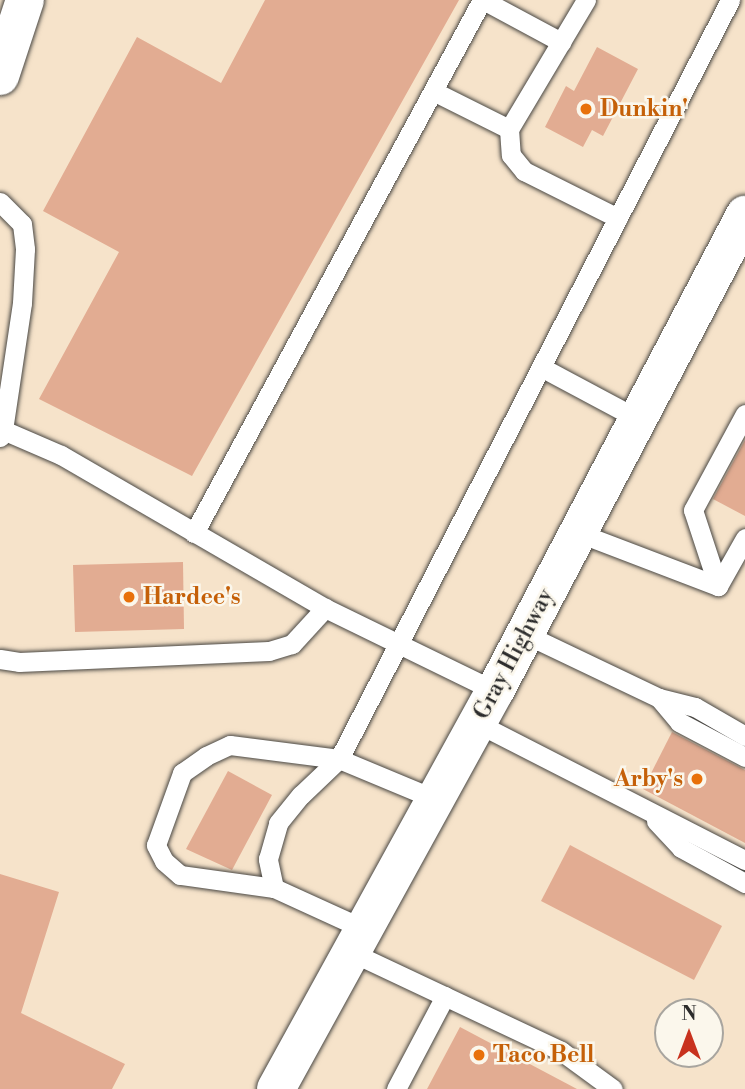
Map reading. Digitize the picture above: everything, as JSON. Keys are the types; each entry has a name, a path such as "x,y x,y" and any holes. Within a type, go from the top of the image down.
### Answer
{"main road":[{"path":"0,76 24,0"},
{"name":"Gray Highway","path":"276,1089 486,707 745,215"}],"lane":[{"path":"194,533 483,0 561,42"},
{"path":"586,0 509,129 511,155 523,171 618,218"},
{"path":"274,888 268,859 278,823 301,795 339,759 730,0"},
{"path":"433,91 509,129"},
{"path":"0,202 22,224 25,249 22,303 1,433 61,455 325,608 397,644 486,707 649,813 745,860"},
{"path":"541,367 638,419"},
{"path":"718,586 693,510 732,445 745,414"},
{"path":"579,533 718,586"},
{"path":"718,586 745,538"},
{"path":"0,659 19,662 269,651 292,644 325,608"},
{"path":"525,634 659,698 695,707 745,736"},
{"path":"659,698 679,722 745,757"},
{"path":"435,799 339,759 230,746 206,756 182,773 156,845 164,861 180,875 274,888 444,996 561,1051 613,1089"},
{"path":"649,813 681,848 745,883"},
{"path":"396,1089 444,996"}],"building":[{"path":"265,0 459,0 192,476 39,399 119,252 43,211 137,37 221,83"},
{"name":"Dunkin'","path":"597,47 638,69 603,136 592,130 583,147 545,127 566,86 574,91"},
{"path":"745,440 745,516 713,499"},
{"name":"Hardee's","path":"183,562 184,629 75,632 73,565"},
{"name":"Arby's","path":"672,732 745,770 745,843 643,789"},
{"path":"228,771 272,795 232,870 186,849"},
{"path":"570,845 722,926 694,980 541,901"},
{"path":"0,874 59,892 21,1013 125,1064 112,1089 0,1089"},
{"name":"Taco Bell","path":"460,1027 577,1089 427,1089"}],"place":[{"name":"Dunkin'","path":"586,109"},
{"name":"Hardee's","path":"129,597"},
{"name":"Arby's","path":"697,779"},
{"name":"Taco Bell","path":"479,1055"}]}
